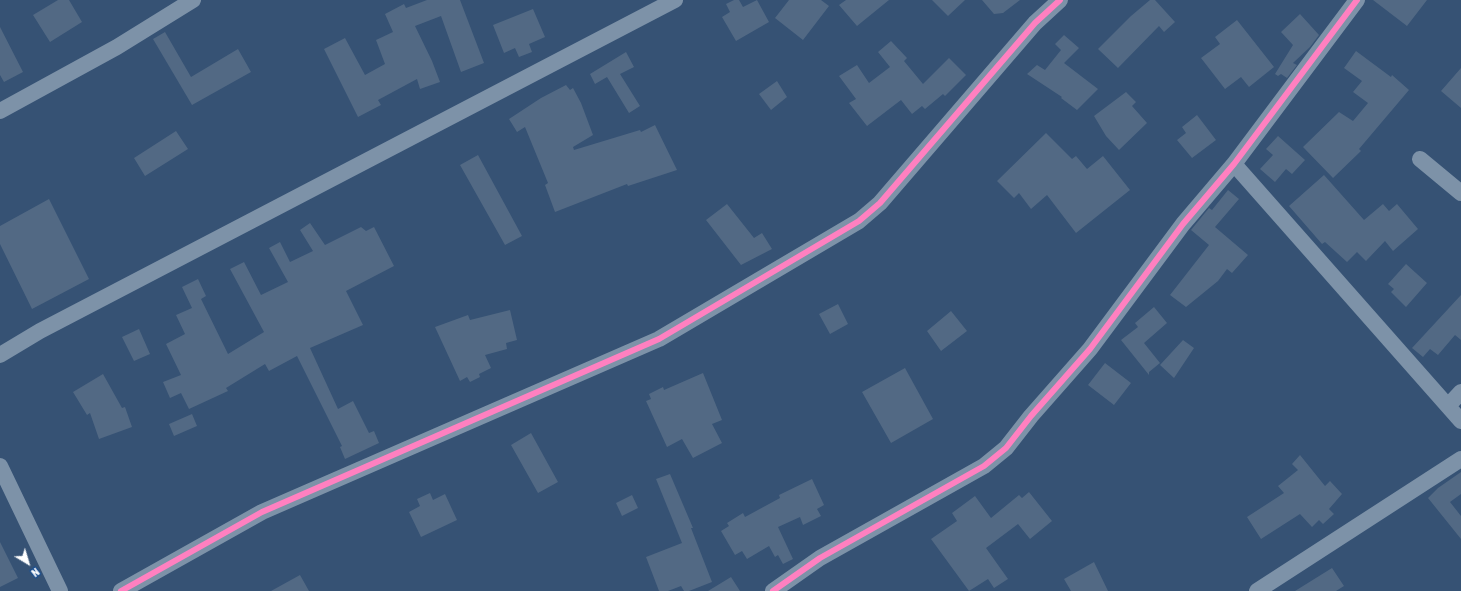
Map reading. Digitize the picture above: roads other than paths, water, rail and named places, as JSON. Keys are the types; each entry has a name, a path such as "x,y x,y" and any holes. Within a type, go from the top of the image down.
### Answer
{"street":[{"path":"0,111 117,47 193,0"},
{"path":"0,355 47,327 675,0"},
{"path":"121,591 262,512 659,339 859,220 880,203 1036,22 1060,0"},
{"path":"773,591 820,558 984,466 1006,448 1031,416 1090,349 1183,224 1234,164 1357,0"},
{"path":"1420,159 1461,193"},
{"path":"1234,164 1461,421"},
{"path":"1448,406 1461,392"},
{"path":"1257,591 1461,459"},
{"path":"0,466 4,488 60,591"}]}
